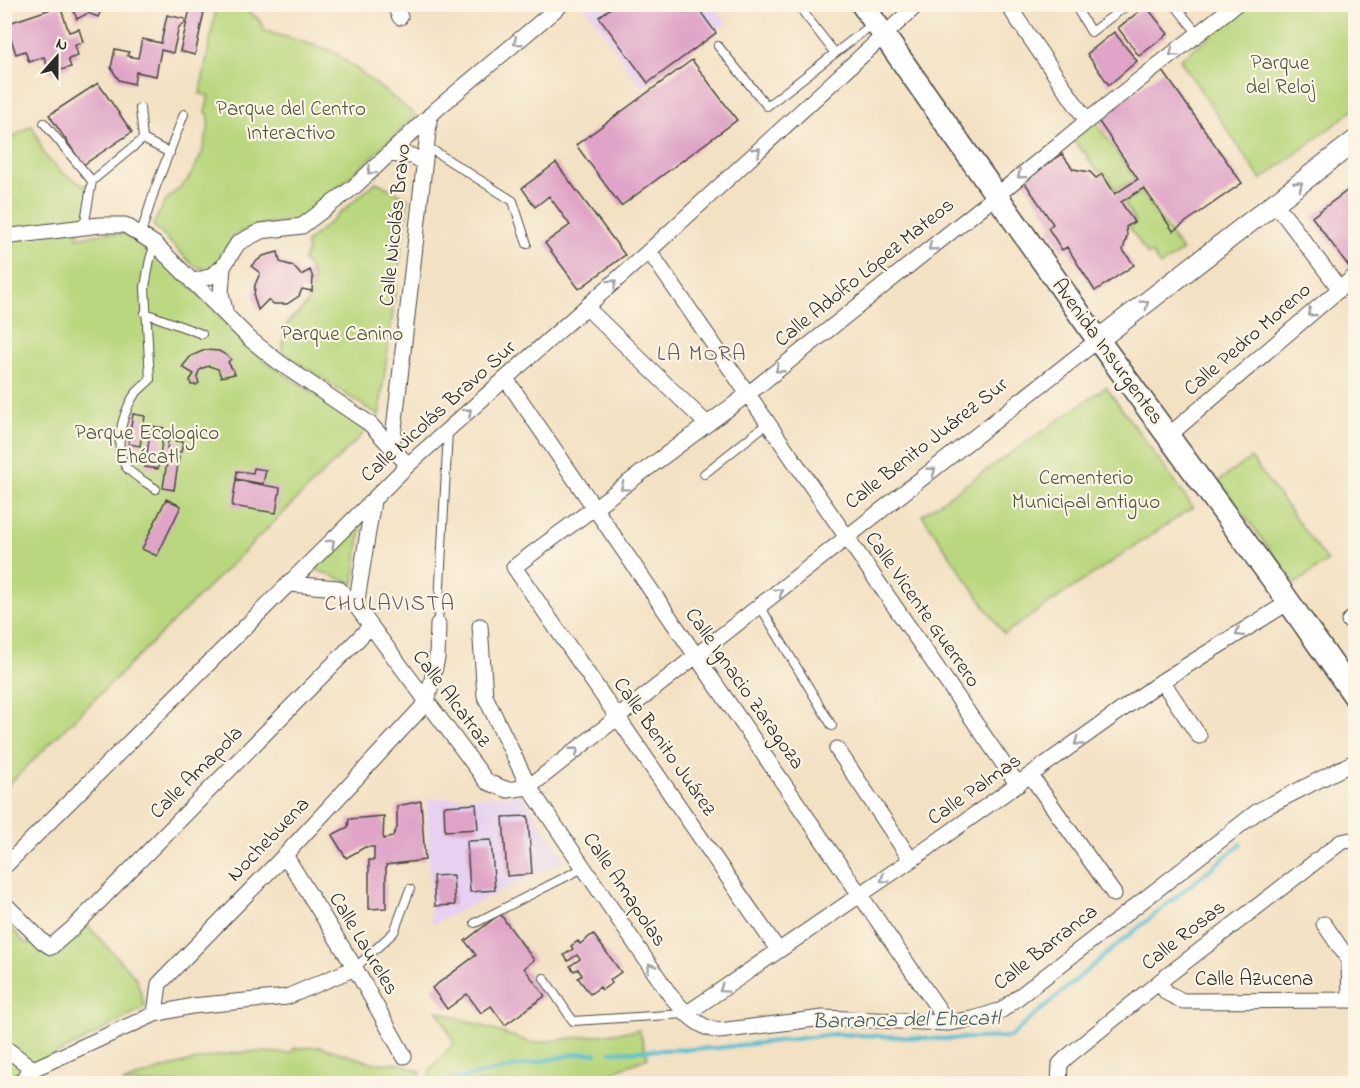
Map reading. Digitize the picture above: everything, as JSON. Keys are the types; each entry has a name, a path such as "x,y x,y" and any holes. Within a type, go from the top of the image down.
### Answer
{"main road":[{"name":"Avenida Insurgentes","path":"874,20 1098,340 1356,698"}],"street":[{"path":"192,282 209,277 223,267 238,243 261,231 302,226 355,186 430,115 562,4"},
{"name":"Calle Nicolás Bravo Sur","path":"4,867 408,465 649,251 874,20 918,4"},
{"path":"1007,4 1087,121"},
{"name":"Calle Adolfo López Mateos","path":"514,567 748,394 1236,4"},
{"name":"Calle Nicolás Bravo","path":"392,447 430,115"},
{"name":"Calle Benito Juárez Sur","path":"529,787 1356,140"},
{"path":"388,154 412,156 424,162"},
{"path":"1275,203 1339,288"},
{"path":"4,237 84,227 125,225 141,233 155,244 251,340 280,363 370,424 408,465"},
{"name":"Calle Vicente Guerrero","path":"649,251 1018,785"},
{"path":"223,267 221,292 226,315"},
{"name":"Calle Pedro Moreno","path":"1168,436 1356,275"},
{"path":"586,307 707,424"},
{"name":"Calle Ignacio Zaragoza","path":"506,379 948,1023"},
{"path":"356,606 373,501"},
{"name":"Calle Benito Juárez","path":"514,567 778,950"},
{"name":"Calle Alcatraz","path":"289,584 338,588 356,606 487,782 508,790 529,787"},
{"name":"Calle Palmas","path":"686,1014 1031,776 1161,681 1289,602"},
{"path":"427,702 437,658 438,624"},
{"name":"Calle Amapola","path":"4,903 42,942 51,947 73,928 371,626"},
{"name":"Calle Amapolas","path":"480,626 485,696 529,787 670,996 686,1014"},
{"path":"1161,681 1199,736"},
{"name":"Nochebuena","path":"155,1014 159,984 285,855 427,702"},
{"path":"837,749 911,860"},
{"name":"Calle Barranca","path":"686,1014 695,1023 707,1029 719,1031 823,1018 948,1023 973,1019 1002,1010 1258,811 1356,761"},
{"path":"1031,776 1114,894"},
{"name":"Calle Rosas","path":"1059,1083 1060,1064 1067,1057 1159,982 1341,842 1356,839"},
{"name":"Calle Laureles","path":"285,855 355,969 404,1056"},
{"path":"1324,924 1348,960 1353,1000"},
{"path":"18,1083 33,1069 155,1014 192,1006 287,997 355,969"},
{"name":"Calle Azucena","path":"1159,982 1167,993 1183,1001 1353,1000"},
{"path":"4,1047 33,1069"}],"lane":[{"path":"797,4 834,52"},
{"path":"1074,4 1091,32 1129,4"},
{"path":"1174,4 1198,34"},
{"path":"718,46 767,106 874,20"},
{"path":"140,108 143,139"},
{"path":"141,233 184,114"},
{"path":"44,123 92,181"},
{"path":"143,139 170,153"},
{"path":"84,227 92,181 143,139"},
{"path":"426,146 513,201 527,244"},
{"path":"155,244 145,287 150,380 135,394 126,411 119,443 120,458 128,470 156,489"},
{"path":"145,313 202,334"},
{"path":"704,474 768,423"},
{"path":"438,624 448,430"},
{"path":"760,606 832,726"},
{"path":"475,923 583,868"},
{"path":"355,969 394,932 410,889"},
{"path":"544,978 573,1021 686,1014"}],"shaded area":[{"path":"584,5 712,5 727,22 641,88"},
{"path":"522,795 566,860 431,925 427,799"}],"green space":[{"name":"Parque del Reloj","path":"1250,4 1355,5 1355,109 1261,180 1180,60"},
{"name":"Parque del Centro Interactivo","path":"217,5 246,10 258,18 265,31 333,51 417,116 301,221 263,224 240,232 211,271 194,266 153,225 166,200 187,181 202,153 208,131 209,115 205,112 209,96 200,94"},
{"path":"1095,121 1135,179 1116,190 1102,171 1099,172 1088,161 1090,160 1084,151 1082,152 1072,138"},
{"name":"Parque Ecologico Ehécatl","path":"32,125 45,156 64,174 90,189 85,220 76,238 105,233 123,234 139,240 162,257 264,361 369,428 5,788 4,143"},
{"name":"Parque Canino","path":"376,182 408,198 379,416 282,352 286,327 313,292 313,278 303,260 308,251 306,243"},
{"path":"1142,192 1182,251 1160,266 1152,253 1148,255 1129,227 1136,222 1124,202"},
{"name":"Cementerio Municipal antiguo","path":"1106,387 1193,507 1004,634 922,515"},
{"path":"1251,458 1327,561 1295,584 1219,481"},
{"path":"362,519 354,584 311,568"},
{"path":"4,920 24,942 59,948 87,925 136,978 145,1007 29,1067 28,1083 5,1083"},
{"path":"438,1011 532,1043 639,1030 648,1058 614,1071 615,1083 428,1083 430,1069 454,1043"},
{"path":"321,1047 374,1063 398,1063 421,1072 418,1083 122,1083 201,1059 233,1053 290,1053 295,1048"}],"building":[{"path":"77,4 104,4 98,17 88,13 77,19 73,10"},
{"path":"616,4 695,4 716,33 648,83 599,17"},
{"path":"60,6 69,32 79,29 83,42 75,45 78,56 68,59 71,67 50,73 44,57 29,62 25,51 16,54 6,24"},
{"path":"1146,6 1168,34 1139,56 1118,28"},
{"path":"190,9 204,12 195,55 180,51"},
{"path":"167,15 185,19 185,23 179,27 173,53 161,50 156,76 136,72 134,84 119,80 111,68 115,49 129,52 127,56 138,58 142,39 161,43"},
{"path":"1114,32 1137,61 1109,85 1087,54"},
{"path":"692,60 737,120 621,206 576,145"},
{"path":"1163,71 1242,183 1173,231 1144,188 1121,202 1134,222 1126,227 1127,236 1123,250 1134,265 1095,291 1067,247 1062,250 1048,228 1053,224 1023,180 1062,154 1073,169 1090,172 1096,178 1102,174 1115,194 1138,179 1097,119"},
{"path":"98,83 132,132 83,165 49,115"},
{"path":"556,163 625,255 579,289 545,243 570,225 549,196 535,207 522,188"},
{"path":"1356,184 1356,264 1350,268 1312,217"},
{"path":"278,252 280,262 293,266 301,275 310,270 313,278 312,291 302,289 299,296 287,304 274,304 268,300 258,310 254,297 255,285 260,273 251,266 263,256"},
{"path":"205,350 219,351 231,359 228,362 235,374 221,377 218,369 209,366 199,371 197,377 199,383 191,385 190,380 194,374 182,367 191,356"},
{"path":"133,414 145,416 140,446 128,444"},
{"path":"151,426 164,428 158,469 145,467"},
{"path":"168,440 183,442 181,452 167,450"},
{"path":"168,455 179,457 174,490 163,488"},
{"path":"254,468 266,470 263,484 236,479 237,471 253,473"},
{"path":"236,480 280,488 276,513 232,506"},
{"path":"166,499 181,506 157,556 142,549"},
{"path":"421,801 425,860 386,865 386,908 369,909 369,860 374,860 374,847 365,847 346,858 332,835 348,827 349,819 384,816 383,839 392,837 397,828 397,806"},
{"path":"476,804 478,829 445,831 444,806"},
{"path":"528,816 532,874 507,876 503,817"},
{"path":"491,840 495,890 470,892 467,841"},
{"path":"453,875 455,905 435,906 433,876"},
{"path":"500,914 534,960 524,968 545,996 505,1025 491,1006 481,1013 467,994 447,1009 432,988 476,955 465,941"},
{"path":"593,934 621,972 610,980 612,983 590,994 578,978 582,975 578,969 574,971 570,966 580,959 577,955 568,961 564,955 573,949 571,946 578,941 580,944"}],"waterway":[{"name":"Barranca del Ehecatl","path":"611,1052 717,1048 836,1034 946,1039 1010,1037 1105,955 1241,844"},
{"name":"Barranca del Ehecatl","path":"432,1084 576,1054 596,1053"},
{"name":"Barranca del Ehecatl","path":"288,1084 301,1084"}],"district":[{"name":"LA MORA","path":"702,355"},
{"name":"CHULAVISTA","path":"390,605"}]}
